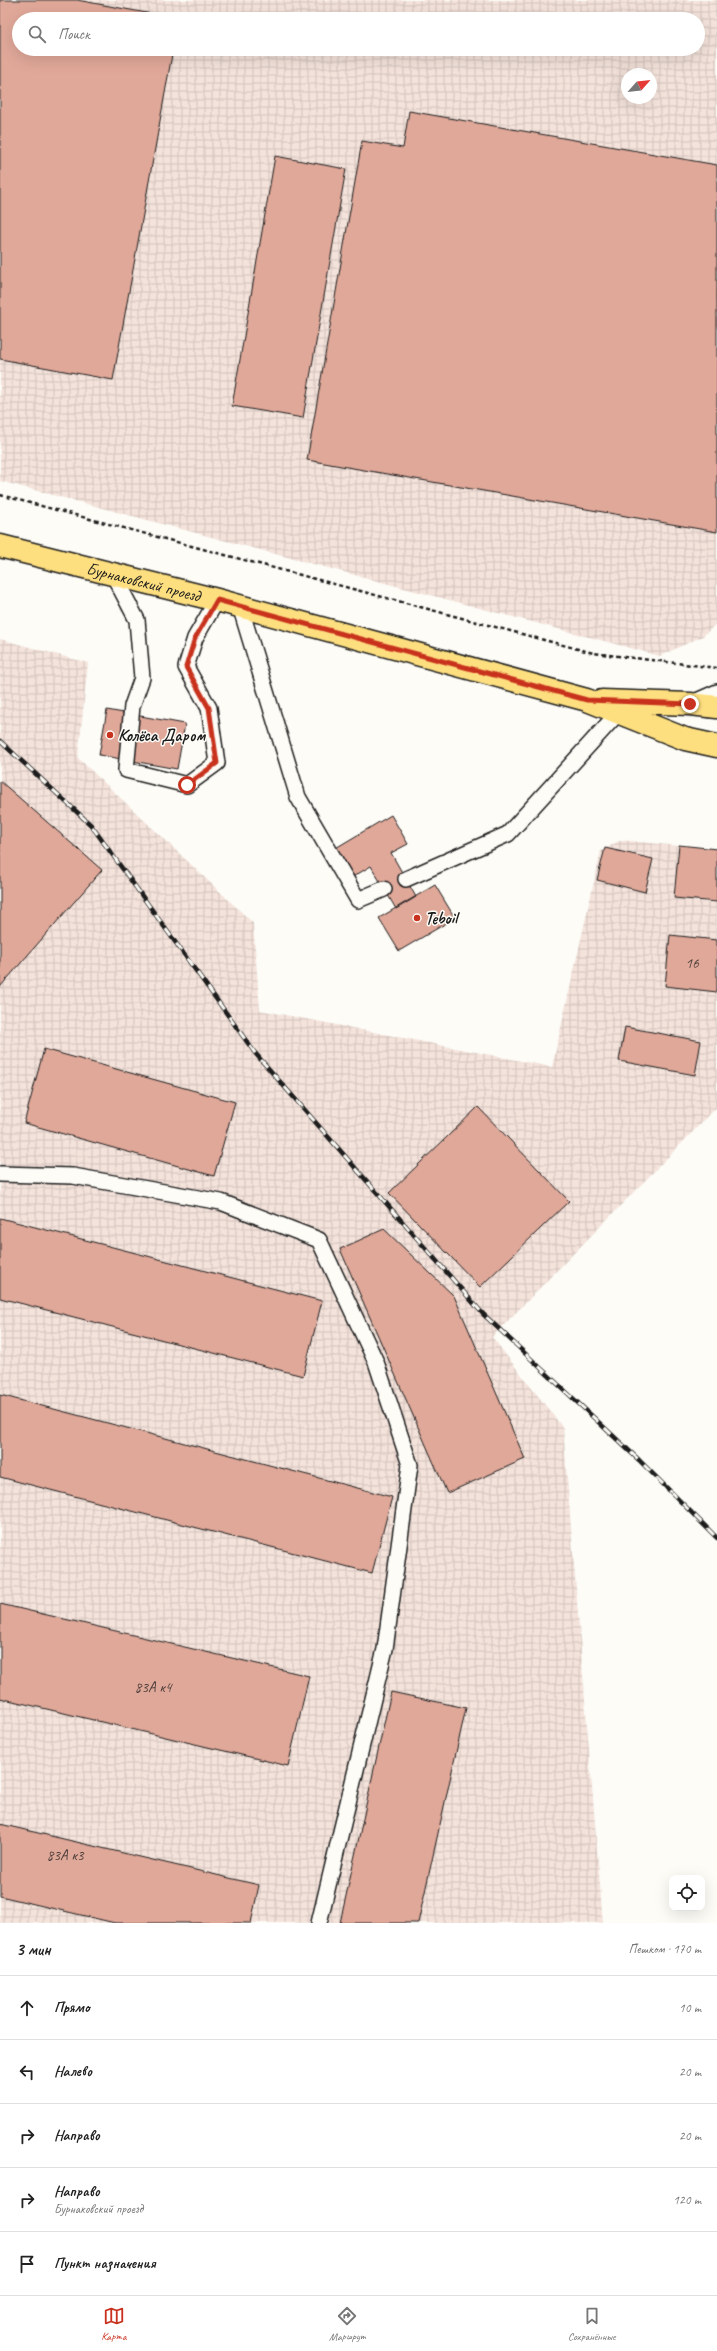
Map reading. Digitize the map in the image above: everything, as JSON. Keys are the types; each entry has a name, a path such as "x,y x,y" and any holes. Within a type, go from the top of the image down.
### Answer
{"main road":[{"name":"Бурнаковский проезд","path":"0,546 240,606 587,700 685,739 717,746"},
{"name":"Бурнаковский проезд","path":"587,700 690,704 717,707"},
{"path":"685,739 690,704"}],"lane":[{"path":"113,574 137,620 142,678 132,706 126,770 187,785 217,763 209,708 186,667 195,638 217,600"},
{"path":"240,606 298,797 358,900 384,889"},
{"path":"690,704 717,692"},
{"path":"406,879 508,834 618,713"},
{"path":"0,1174 73,1176 221,1202 319,1240 376,1362 410,1465 385,1649 319,1923"}],"path":[{"path":"0,495 593,653 717,668"}],"shaded area":[{"path":"0,0 717,0 717,623 703,636 660,656 0,481"},
{"path":"0,639 88,663 78,758 253,923 260,1010 552,1067 601,851 621,840 717,850 717,1107 492,1337 563,1428 603,1923 0,1923"}],"building":[{"path":"0,0 77,0 141,12 12,12 12,56 172,56 113,380 0,359"},
{"path":"409,111 717,165 717,532 307,460 362,141 403,148"},
{"path":"275,156 346,169 303,418 232,406"},
{"path":"107,710 185,724 177,769 99,755"},
{"path":"0,781 102,870 0,987"},
{"path":"391,815 408,844 391,853 416,897 396,909 371,866 351,878 334,849"},
{"path":"679,845 717,849 717,902 674,898"},
{"path":"605,848 653,859 645,892 597,880"},
{"name":"Teboil","path":"435,885 455,918 399,951 379,918"},
{"path":"670,935 717,940 717,992 665,986"},
{"path":"625,1027 701,1041 695,1075 619,1061"},
{"path":"44,1049 235,1102 214,1176 24,1123"},
{"path":"478,1107 569,1201 480,1287 389,1193"},
{"path":"0,1218 322,1301 303,1376 0,1298"},
{"path":"384,1229 454,1296 525,1459 447,1493 340,1249"},
{"path":"0,1395 392,1497 372,1573 0,1477"},
{"path":"0,1604 309,1676 288,1766 0,1698"},
{"path":"391,1692 466,1708 418,1923 340,1923"},
{"path":"0,1824 259,1885 251,1923 115,1923 0,1896"}],"railway":[{"path":"0,741 91,825 255,1053 483,1314 639,1460 717,1538"}],"place":[{"name":"Колёса Даром","path":"110,735"},
{"name":"Teboil","path":"417,918"}],"route":[{"path":"187,785 217,763 209,708 186,667 195,638 217,600 587,700 690,704"}]}
